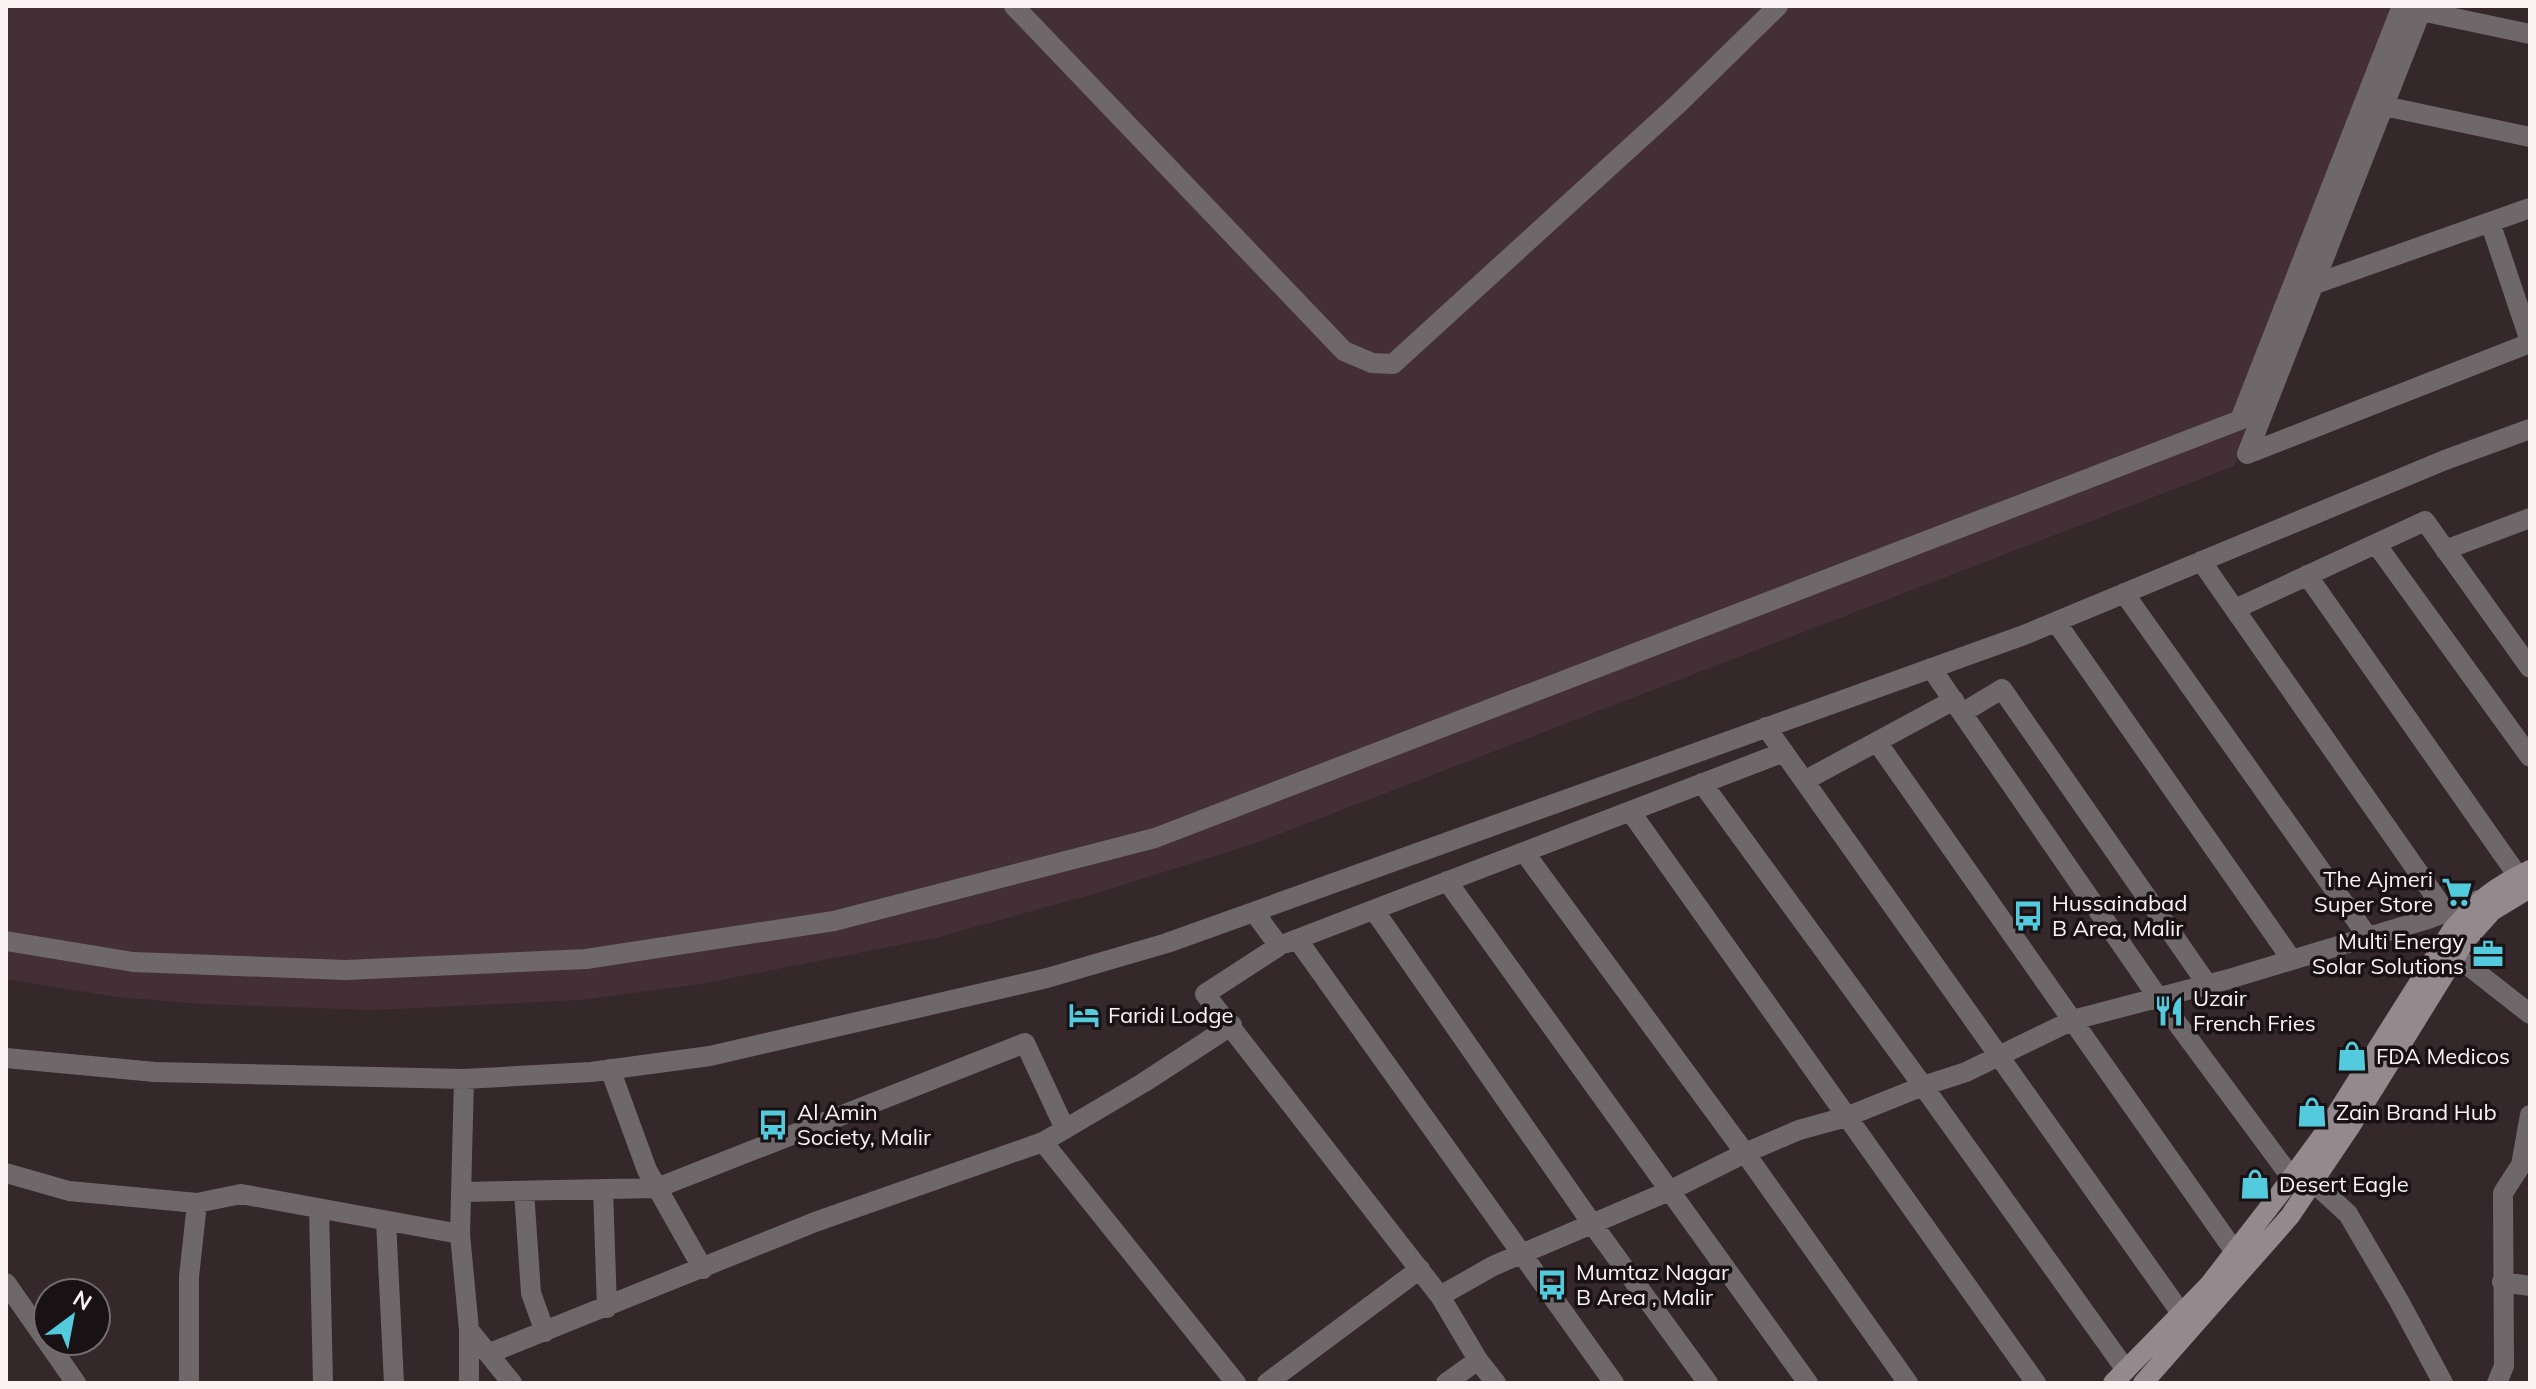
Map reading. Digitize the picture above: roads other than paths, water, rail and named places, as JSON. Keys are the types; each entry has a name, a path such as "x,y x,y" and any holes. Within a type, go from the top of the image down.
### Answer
{"main road":[{"path":"2120,1376 2235,1252 2323,1135 2452,930 2479,900 2526,878"},
{"path":"2143,1383 2290,1216 2456,956 2492,911 2526,878"}],"street":[{"path":"1014,6 1344,351 1372,363 1393,364 1678,104 1778,6"},
{"path":"2415,8 2530,34"},
{"path":"2415,8 2384,106 2247,454 2530,342 2490,222"},
{"path":"6,941 133,962 346,970 586,959 834,921 1155,838 2240,420 2415,8"},
{"path":"2384,106 2530,137"},
{"path":"2315,284 2530,208"},
{"path":"6,1058 155,1072 464,1079 610,1069 710,1056 1047,978 1167,943 2056,622 2445,460 2530,429"},
{"path":"2445,550 2530,518"},
{"path":"2235,609 2425,521 2530,668"},
{"path":"2376,544 2530,757"},
{"path":"2201,561 2446,912"},
{"path":"2307,575 2526,878"},
{"path":"2124,593 2368,937"},
{"path":"2056,622 2292,960"},
{"path":"1931,668 2157,996 2291,1177 2313,1182 2348,1214 2443,1383"},
{"path":"1804,781 1877,742 2002,689 2207,984"},
{"path":"1766,727 2181,1313"},
{"path":"1877,742 2235,1252"},
{"path":"1496,1383 1420,1269 1205,994 1288,943 1784,752"},
{"path":"1702,783 1923,1086 2120,1376"},
{"path":"1630,811 2036,1383"},
{"path":"1524,852 1745,1153 1908,1383"},
{"path":"1447,881 1808,1383"},
{"path":"1440,1296 1493,1266 1669,1191 1745,1153 1799,1130 1846,1117 2000,1058 2073,1020 2292,960 2479,900"},
{"path":"1374,910 1593,1225 1708,1383"},
{"path":"1254,912 1288,943 1521,1253 1614,1383"},
{"path":"2456,956 2530,1014"},
{"path":"490,1353 815,1222 1043,1142 1143,1083 1232,1025"},
{"path":"461,1192 657,1188 1025,1043 1065,1129"},
{"path":"610,1069 647,1170 703,1269"},
{"path":"464,1079 460,1234 469,1330 469,1383"},
{"path":"2497,1383 2504,1366 2503,1193 2525,1166 2530,1115"},
{"path":"1043,1142 1236,1383"},
{"path":"6,1173 69,1191 197,1203 241,1194 460,1234"},
{"path":"603,1189 607,1308"},
{"path":"524,1191 531,1293 545,1332"},
{"path":"189,1383 189,1277 197,1203"},
{"path":"319,1208 323,1383"},
{"path":"386,1221 394,1383"},
{"path":"1267,1383 1420,1269"},
{"path":"2502,1282 2530,1286"},
{"path":"6,1283 76,1383"},
{"path":"469,1330 512,1383"},
{"path":"1446,1383 1478,1360"}],"place":[{"name":"The Ajmeri Super Store","path":"2457,892"},
{"name":"Hussainabad B Area, Malir","path":"2028,916"},
{"name":"Multi Energy Solar Solutions","path":"2488,954"},
{"name":"Uzair French Fries","path":"2169,1011"},
{"name":"Faridi Lodge","path":"1084,1015"},
{"name":"FDA Medicos","path":"2352,1056"},
{"name":"Zain Brand Hub","path":"2312,1112"},
{"name":"Al Amin Society, Malir","path":"773,1125"},
{"name":"Desert Eagle","path":"2255,1184"},
{"name":"Mumtaz Nagar B Area , Malir","path":"1552,1285"}]}
